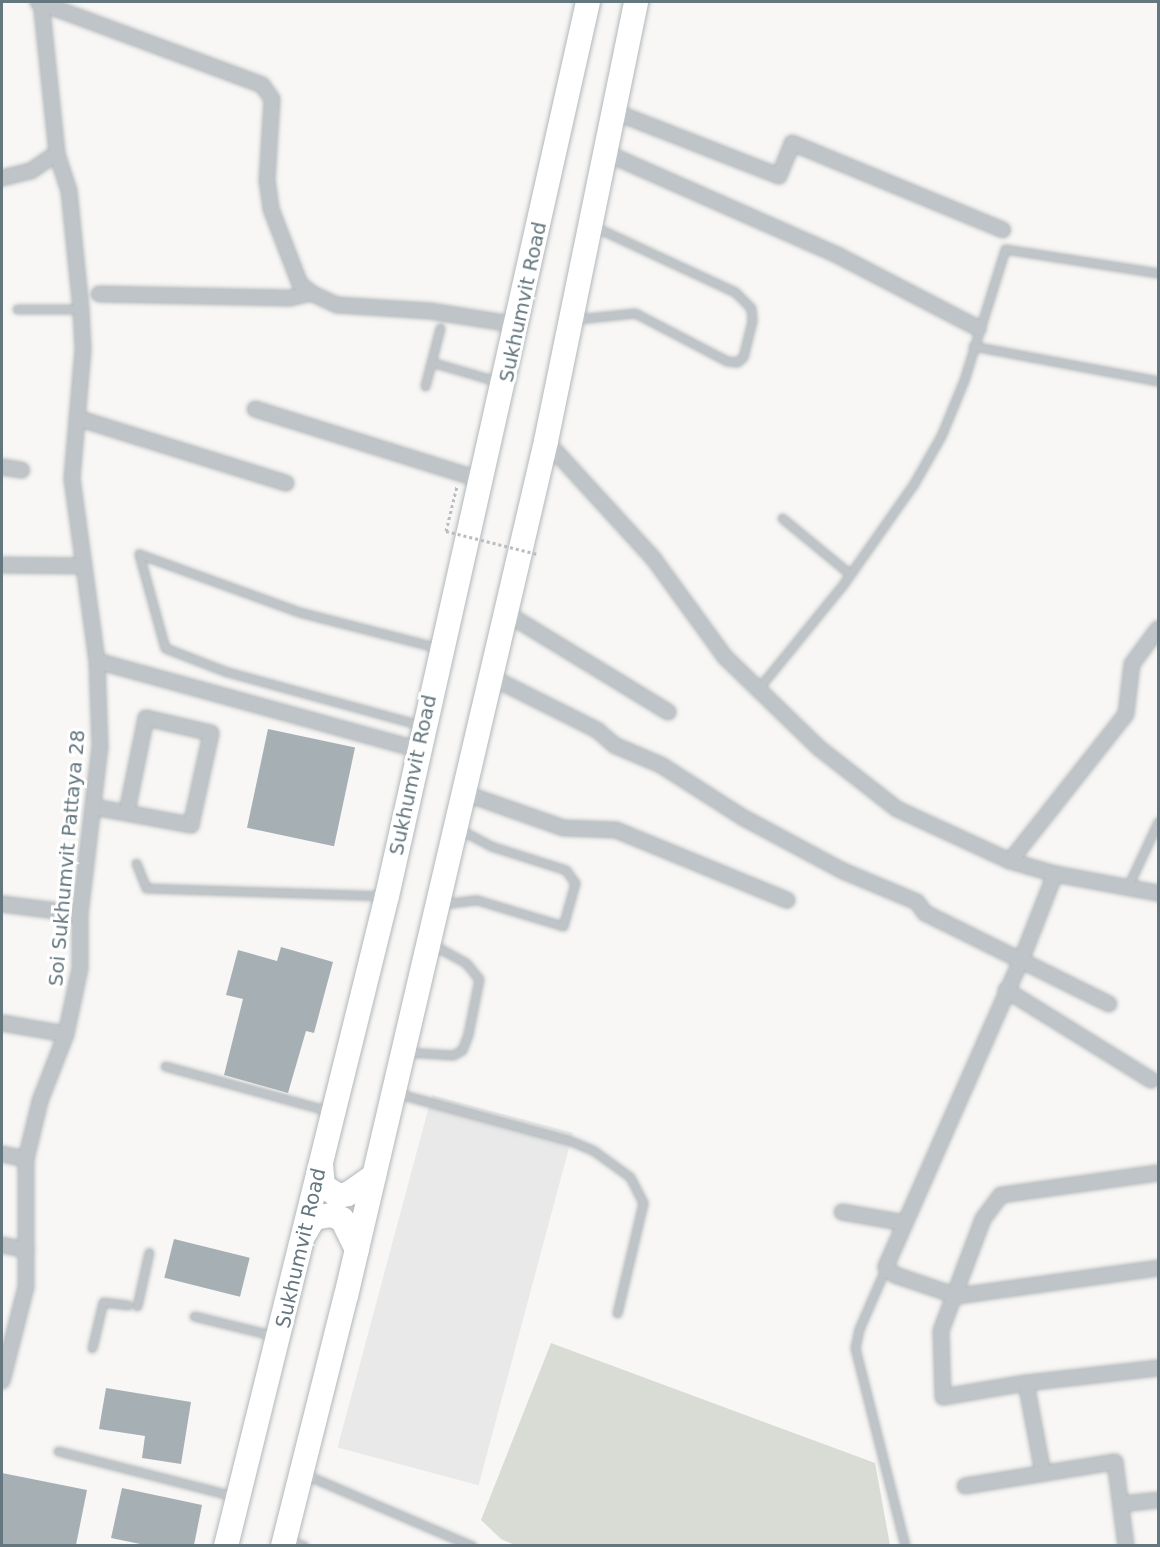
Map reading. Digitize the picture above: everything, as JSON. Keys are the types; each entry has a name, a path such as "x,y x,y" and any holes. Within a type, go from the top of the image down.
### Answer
{"highway":[{"name":"Sukhumvit Road","path":"226,1545 280,1337 387,896 440,649 470,477 505,384 588,2"},
{"path":"290,1543 302,1473 430,943 574,320 636,2"},
{"path":"321,1163 323,1186 339,1196 348,1194 374,1176"},
{"path":"304,1235 314,1218 331,1215 342,1219 357,1251"}],"street":[{"path":"40,2 262,85 272,99 267,180 271,210 300,284 311,293 337,305 430,311 516,325"},
{"name":"Soi Sukhumvit Pattaya 28","path":"2,1381 26,1287 26,1159 40,1101 66,1034 80,968 80,914 100,747 97,661 82,566 72,477 83,350 81,309 69,191 57,153 40,2"},
{"path":"615,112 779,176 792,143 1003,230"},
{"path":"2,178 32,171 57,153"},
{"path":"606,153 839,256 978,328"},
{"path":"99,294 290,298 311,293"},
{"path":"255,409 470,477"},
{"path":"77,418 286,483"},
{"path":"546,441 653,558 725,657 819,748 897,809 1010,861 1055,874 1158,893"},
{"path":"2,467 22,470"},
{"path":"2,565 82,566"},
{"path":"506,613 668,712"},
{"path":"1010,861 1126,714 1132,664 1158,629"},
{"path":"97,661 420,737"},
{"path":"491,677 597,730 614,745 661,765 744,818 843,871 916,902 925,913 1022,958 1109,1004"},
{"path":"94,807 127,811 191,825 211,733 146,718 127,811"},
{"path":"464,793 564,828 616,830 787,900"},
{"path":"1055,874 1022,958 886,1267 895,1275 957,1296 1158,1268"},
{"path":"2,904 80,914"},
{"path":"1006,990 1151,1080"},
{"path":"2,1023 66,1034"},
{"path":"2,1154 26,1159"},
{"path":"1158,1173 1001,1195 983,1219 957,1296 941,1331 943,1397 1026,1383 1158,1368"},
{"path":"842,1212 905,1223"},
{"path":"2,1245 27,1250"},
{"path":"1026,1383 1042,1473"},
{"path":"965,1486 1115,1461 1126,1545"},
{"path":"1121,1504 1158,1500"}],"lane":[{"path":"574,320 635,313 727,361 737,362 743,357 752,320 751,308 735,292 592,226"},
{"path":"758,688 850,574 913,485 941,436 974,346 1005,249 1158,273"},
{"path":"17,309 81,309"},
{"path":"425,386 440,328"},
{"path":"974,346 1158,381"},
{"path":"431,362 505,384"},
{"path":"782,518 850,574"},
{"path":"420,737 226,672 165,648 139,554 299,612 440,649"},
{"path":"1128,886 1158,822"},
{"path":"438,905 477,900 563,926 575,883 566,870 491,846 457,828"},
{"path":"136,863 146,888 387,896"},
{"path":"404,1052 453,1055 462,1050 468,1034 478,979 466,963 430,943"},
{"path":"165,1066 335,1113"},
{"path":"394,1092 571,1141 594,1151 630,1177 644,1203 617,1313"},
{"path":"137,1306 149,1252"},
{"path":"886,1267 859,1329 855,1348 905,1545"},
{"path":"92,1348 103,1302 128,1305"},
{"path":"195,1316 280,1337"},
{"path":"58,1451 238,1497"},
{"path":"302,1473 472,1545"}],"path":[{"path":"470,477 446,531 537,554"}],"shaded area":[{"path":"432,1095 573,1133 479,1485 338,1448"},
{"path":"551,1343 875,1463 890,1545 517,1546 501,1539 481,1520"}],"building":[{"path":"268,729 355,748 334,846 247,828"},
{"path":"281,947 333,962 314,1033 306,1031 288,1093 224,1075 243,999 226,995 238,950 277,961"},
{"path":"174,1239 250,1258 240,1297 164,1278"},
{"path":"106,1388 191,1402 181,1464 142,1458 145,1436 99,1429"},
{"path":"2,1473 87,1490 76,1545 2,1545"},
{"path":"122,1488 202,1505 194,1545 145,1545 111,1538"}]}
